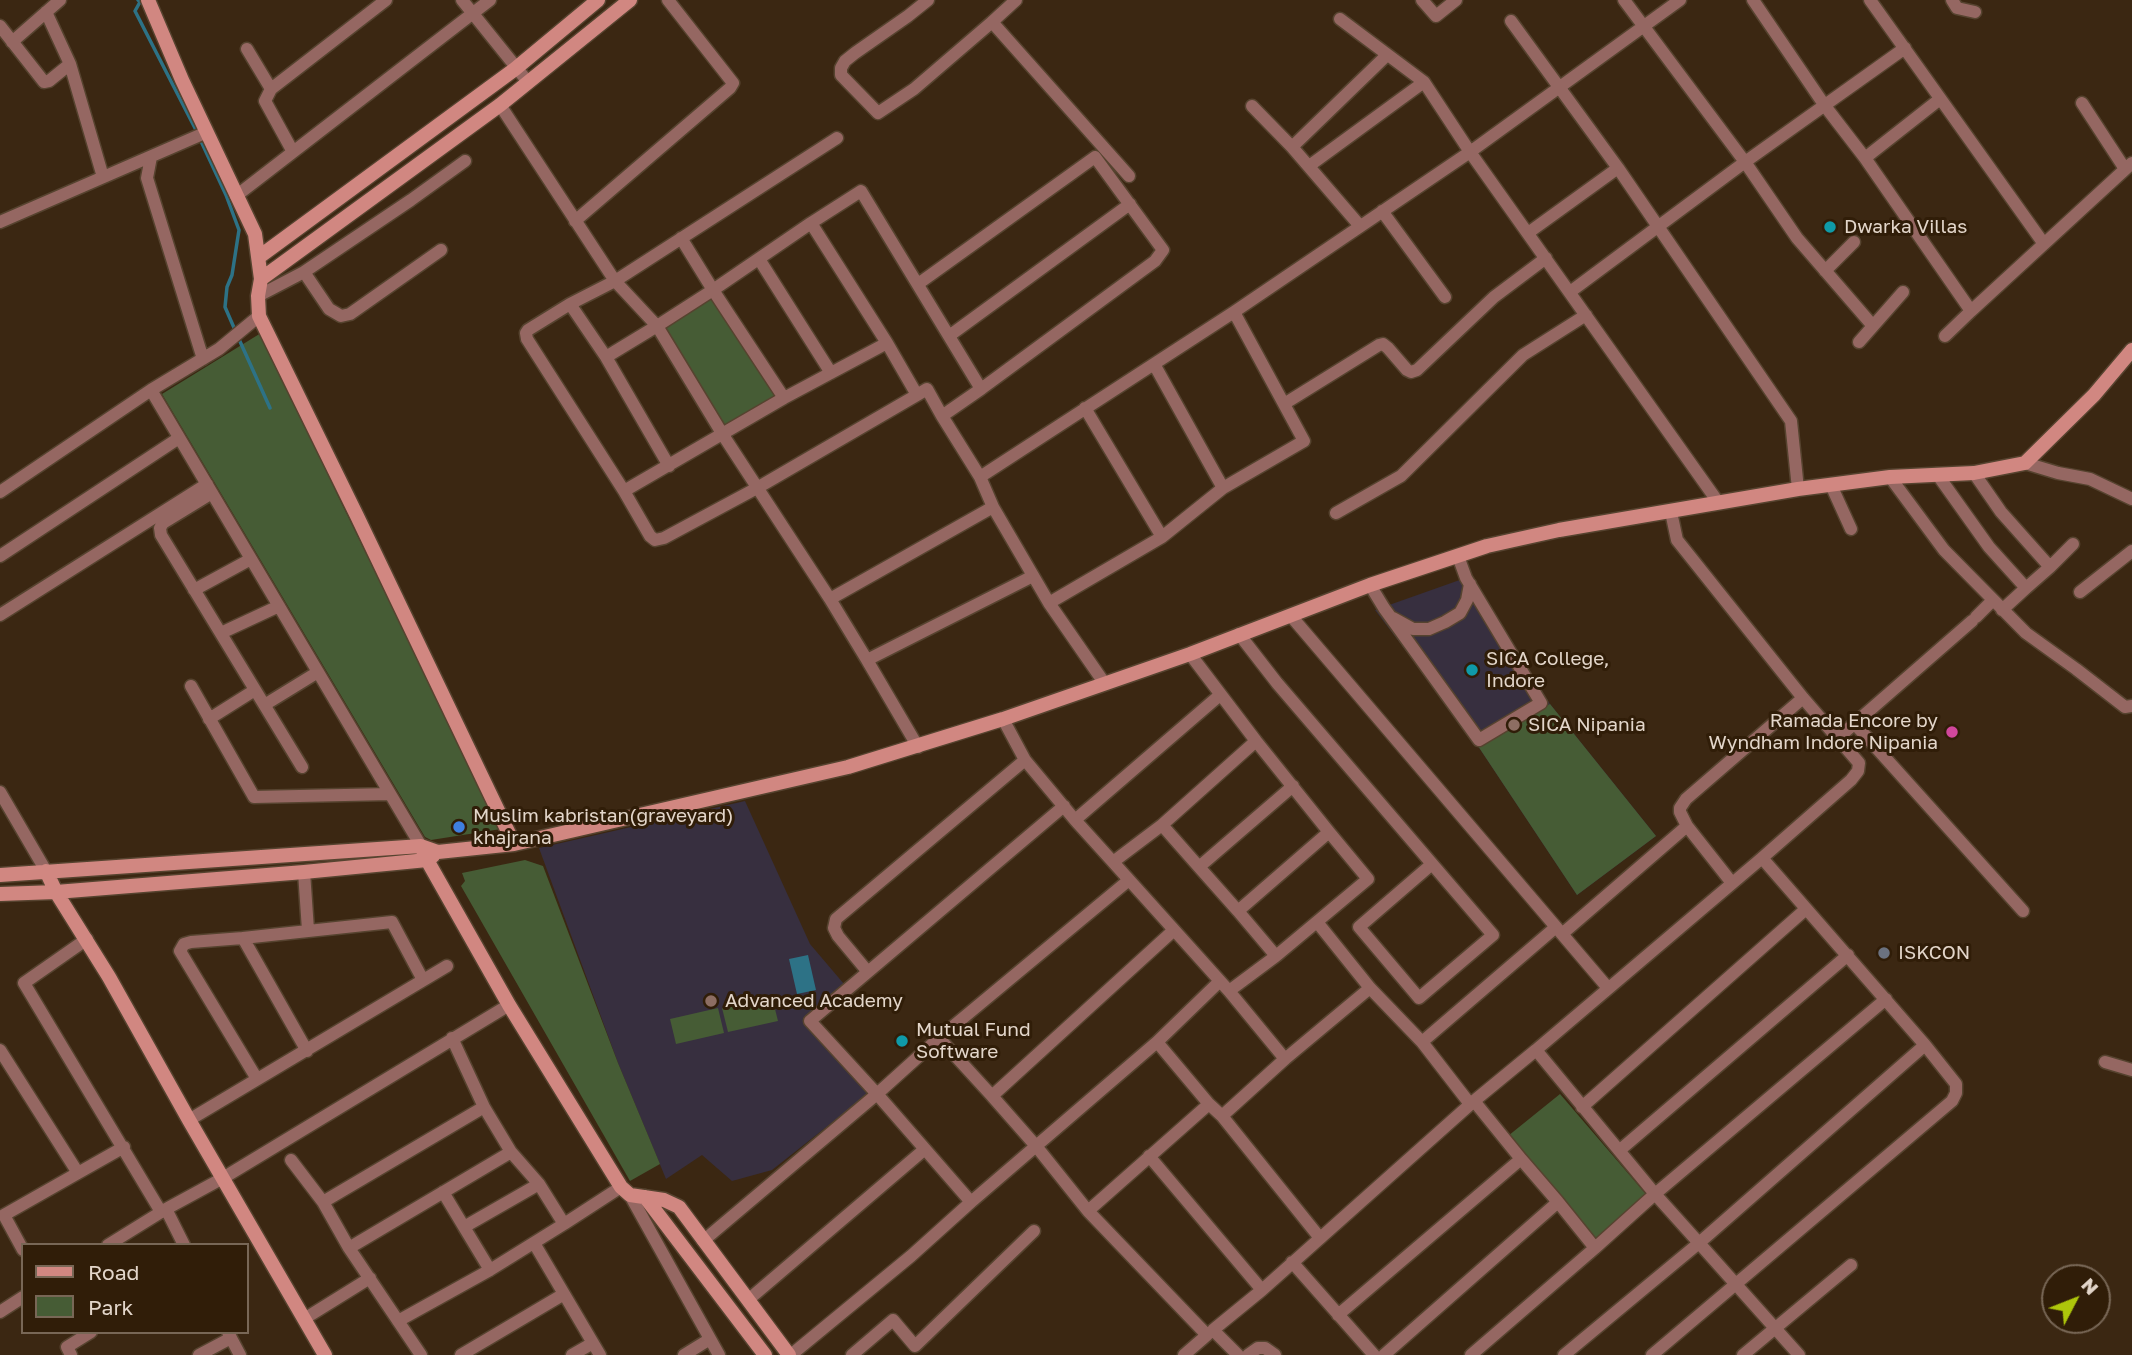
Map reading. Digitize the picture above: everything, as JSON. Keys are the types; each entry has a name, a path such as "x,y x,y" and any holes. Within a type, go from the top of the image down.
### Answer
{"street":[{"path":"12,42 60,0"},
{"path":"148,0 200,135 255,234 261,279 255,319 357,516 514,845"},
{"path":"293,152 265,101 271,89 386,0"},
{"path":"463,0 527,82"},
{"path":"236,196 491,0"},
{"path":"259,257 515,69 598,0"},
{"path":"261,279 500,105 630,0"},
{"path":"575,220 733,83 668,0"},
{"path":"928,0 855,53 841,68 841,75 878,113 914,89 1016,0"},
{"path":"1422,0 1436,16 1456,0"},
{"path":"1624,0 1745,162 1797,238 1873,326"},
{"path":"980,477 1234,312 1470,152 1680,0"},
{"path":"1752,0 1970,311"},
{"path":"1871,0 2044,244"},
{"path":"1952,0 1957,8 1975,12"},
{"path":"46,12 70,64 103,177"},
{"path":"1340,19 1424,82 1470,152 1718,502"},
{"path":"1511,21 1618,168 1791,421 1798,489"},
{"path":"992,22 1129,176"},
{"path":"0,26 44,82 70,64"},
{"path":"1570,292 1905,48"},
{"path":"247,49 271,89"},
{"path":"1292,147 1387,55"},
{"path":"1309,166 1424,82"},
{"path":"1865,158 1940,99"},
{"path":"1945,336 2129,166 2082,103"},
{"path":"500,105 615,281 657,326 723,435 830,599 918,747"},
{"path":"1252,106 1292,147 1360,226"},
{"path":"0,222 200,135"},
{"path":"837,138 615,281 528,330 527,339 655,540 664,538 757,488 927,390 980,477 993,507 1049,603 1105,684"},
{"path":"151,157 146,172 147,178 203,359"},
{"path":"918,284 1095,157 1163,250 1155,261 942,416"},
{"path":"258,296 304,272 465,161"},
{"path":"1528,233 1618,168"},
{"path":"606,357 713,290 861,191 981,389"},
{"path":"949,336 1130,204"},
{"path":"1382,211 1444,297"},
{"path":"811,223 917,395"},
{"path":"681,238 784,398"},
{"path":"1825,271 1854,242"},
{"path":"304,272 329,309 341,316 350,314 441,250"},
{"path":"1283,404 1379,345 1383,344 1388,348 1407,370 1417,370 1494,298 1546,258"},
{"path":"759,259 831,373"},
{"path":"1859,342 1903,292"},
{"path":"570,304 606,357 669,466"},
{"path":"1049,603 1162,537 1223,488 1304,441 1234,312"},
{"path":"1336,513 1401,475 1523,355 1586,315"},
{"path":"0,492 151,390 219,349 255,319"},
{"path":"624,491 784,398 887,343"},
{"path":"2025,463 2094,395 2132,350"},
{"path":"1154,364 1223,488"},
{"path":"151,390 421,846 432,856 509,1004 632,1193 719,1355"},
{"path":"1085,408 1162,537"},
{"path":"0,556 179,438"},
{"path":"0,894 304,872 514,845 825,772 918,747 1190,654 1370,585 1487,546 1559,530 1798,489 1890,477 1973,473 2025,463 2090,479 2132,499"},
{"path":"1973,473 2001,512 2050,567"},
{"path":"1937,474 1989,547 2026,587"},
{"path":"1890,477 1944,550 1992,601 2026,633 2125,707 2132,706"},
{"path":"1831,485 1851,529"},
{"path":"209,489 163,523 160,528 161,535 302,767"},
{"path":"0,615 209,489"},
{"path":"830,599 993,507"},
{"path":"1184,1355 1262,1290 1472,1102 1762,858 1852,780 1858,771 1859,763 1839,737 1803,698 1677,541 1671,512"},
{"path":"2002,610 2073,544"},
{"path":"2080,592 2132,551"},
{"path":"1370,585 1479,740 1541,703 1470,584 1458,556"},
{"path":"194,590 251,559"},
{"path":"867,660 1034,576"},
{"path":"1391,616 1413,629 1429,629 1460,613 1467,600 1470,584"},
{"path":"1839,737 1992,601"},
{"path":"221,633 279,606"},
{"path":"1291,616 1608,988"},
{"path":"1240,634 1278,683 1493,935 1419,998 1359,927 1432,864"},
{"path":"398,1321 564,1224 632,1193 664,1200 678,1208 790,1355 911,1256 1225,986 1276,956 1317,922 1368,879 1256,741 1190,654"},
{"path":"266,704 318,672"},
{"path":"191,687 254,797 390,794"},
{"path":"209,719 255,690"},
{"path":"1075,820 1220,695"},
{"path":"1732,883 1687,826 1680,812 1682,803 1803,698"},
{"path":"1003,719 1024,760 1225,986 1285,1059"},
{"path":"1854,723 2023,911"},
{"path":"1113,862 1162,825 1256,741"},
{"path":"868,972 838,936 834,928 836,919 1024,760"},
{"path":"1199,867 1293,786"},
{"path":"0,792 326,1355"},
{"path":"971,1202 810,1021 1064,807"},
{"path":"1162,825 1276,956"},
{"path":"1422,1042 1687,826"},
{"path":"1238,911 1329,832"},
{"path":"0,875 421,846"},
{"path":"1652,1355 1952,1101 1956,1093 1956,1084 1925,1045 1762,858"},
{"path":"304,872 308,930"},
{"path":"703,1241 939,1038 1129,880"},
{"path":"1582,1107 1806,909"},
{"path":"257,1079 180,951 184,944 391,922 423,980"},
{"path":"1317,922 1370,988 1422,1042 1595,1248"},
{"path":"992,1096 1174,930"},
{"path":"243,938 307,1051"},
{"path":"87,940 24,983 183,1243"},
{"path":"1620,1150 1848,955"},
{"path":"189,1120 447,966"},
{"path":"1222,1116 1370,988"},
{"path":"1471,1355 1655,1194 1885,999"},
{"path":"111,1243 509,1004"},
{"path":"452,1038 484,1107 512,1152 539,1184 564,1224"},
{"path":"939,1038 1036,1146 1087,1210 1210,1332 1238,1355"},
{"path":"1157,1042 1222,1116 1320,1238"},
{"path":"1564,1355 1699,1243 1925,1045"},
{"path":"0,1050 78,1173"},
{"path":"1536,1050 1655,1194 1799,1355"},
{"path":"2105,1062 2132,1070"},
{"path":"1087,1210 1209,1104"},
{"path":"323,1202 484,1107"},
{"path":"21,1246 2,1211 124,1147"},
{"path":"748,1300 925,1149"},
{"path":"349,1248 512,1152"},
{"path":"1149,1157 1262,1290"},
{"path":"1338,1314 1521,1159"},
{"path":"291,1160 323,1202 349,1248 421,1355"},
{"path":"464,1227 539,1184"},
{"path":"443,1192 490,1269"},
{"path":"632,1193 765,1355"},
{"path":"1384,1355 1558,1202"},
{"path":"852,1355 893,1320 915,1346 1034,1231"},
{"path":"534,1243 600,1355"},
{"path":"1292,1262 1374,1355"},
{"path":"1742,1355 1851,1265"},
{"path":"304,1319 370,1278"},
{"path":"461,1355 564,1294"},
{"path":"0,1312 21,1298"},
{"path":"72,1355 67,1346 88,1334"},
{"path":"199,1355 230,1335 240,1355"},
{"path":"684,1355 709,1339"},
{"path":"572,1355 593,1343"},
{"path":"1248,1355 1265,1348 1275,1355"}],"shaded area":[{"name":"SICA Nipania","path":"1471,576 1550,704 1656,836 1577,895 1478,746 1375,610"},
{"name":"Advanced Academy","path":"745,801 810,944 844,984 808,1018 872,1091 772,1170 732,1181 702,1155 666,1179 618,1063 539,848"}],"green space":[{"path":"712,297 778,401 719,436 657,333"},
{"path":"261,333 501,829 431,840 425,837 162,394"},
{"path":"1550,704 1656,836 1577,895 1478,746"},
{"path":"525,860 543,866 618,1063 660,1164 630,1181 461,886 465,881 462,873"},
{"path":"772,997 778,1021 728,1032 722,1008"},
{"path":"718,1008 724,1033 676,1044 670,1019"},
{"path":"1560,1094 1651,1200 1595,1250 1503,1140"}],"water":[{"path":"808,955 816,990 797,994 789,959"}],"waterway":[{"path":"138,0 140,2 135,11 197,132"},
{"path":"200,139 239,230 225,307 235,330"},
{"path":"238,337 270,408"}],"place":[{"name":"Dwarka Villas","path":"1830,227"},
{"name":"SICA College, Indore","path":"1472,670"},
{"name":"SICA Nipania","path":"1514,725"},
{"name":"Ramada Encore by Wyndham Indore Nipania","path":"1952,732"},
{"name":"Muslim kabristan(graveyard) khajrana","path":"459,827"},
{"name":"ISKCON","path":"1884,953"},
{"name":"Advanced Academy","path":"711,1001"},
{"name":"Mutual Fund Software","path":"902,1041"}]}
